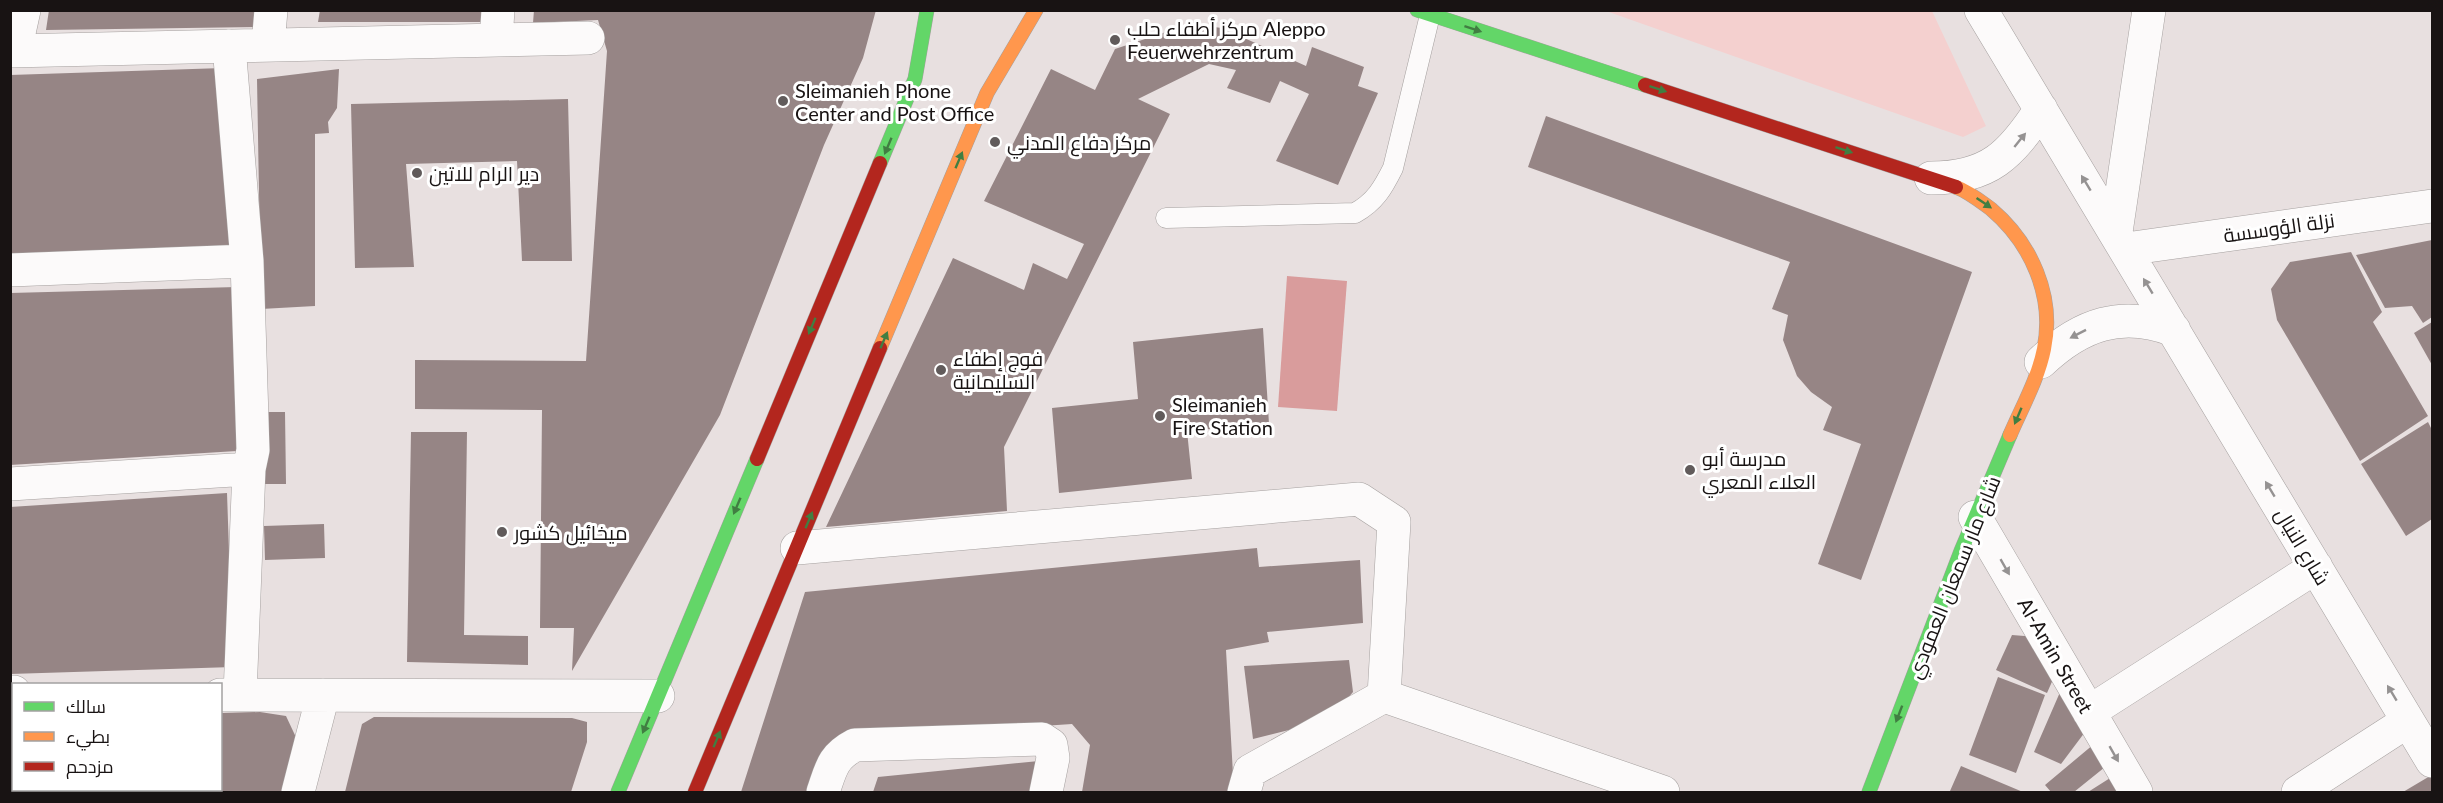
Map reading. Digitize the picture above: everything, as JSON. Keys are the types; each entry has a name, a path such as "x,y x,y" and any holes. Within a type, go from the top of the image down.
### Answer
{"main road":[{"path":"618,792 915,79 927,10"},
{"path":"695,792 987,93 1036,10"},
{"name":"شارع مار سمعان العمودي","path":"1424,13 1964,190 1992,208 2016,232 2034,262 2044,294 2047,328 2041,362 1975,517 1869,792"}],"street":[{"path":"24,10 13,51 268,45 497,25 588,38"},
{"path":"268,45 272,10"},
{"name":"شارع النيال","path":"1981,10 2433,761"},
{"path":"2121,241 2150,10"},
{"path":"229,46 247,261 253,450 249,469 230,695 658,696"},
{"path":"1931,178 1954,178 1975,173 1995,164 2012,150 2041,110"},
{"name":"نزلة الؤوسسة","path":"2121,241 2433,206"},
{"path":"10,270 247,261"},
{"path":"2041,362 2058,345 2080,332 2103,324 2128,320 2152,322 2174,330"},
{"path":"10,484 249,469"},
{"path":"797,548 1359,499 1394,522 1384,696"},
{"name":"Al-Amin Street","path":"1975,517 2136,792"},
{"path":"2089,712 2316,567"},
{"path":"298,792 323,695"},
{"path":"1244,792 1250,771 1384,696 1663,792"},
{"path":"2298,792 2408,721"},
{"path":"823,792 832,766 840,752 855,745 1042,739 1051,745 1053,758 1046,792"}],"lane":[{"path":"1166,218 1355,213 1370,205 1382,190 1393,168 1424,13"}],"shaded area":[{"path":"1606,11 1932,11 1986,126 1963,137"},
{"path":"1287,276 1347,281 1337,411 1278,407"}],"building":[{"path":"49,10 262,10 260,27 46,30"},
{"path":"320,10 498,10 497,22 318,22"},
{"path":"534,10 876,10 863,58 824,145 720,415 572,671 574,628 540,628 542,410 415,409 415,360 586,361 607,51 598,20 533,23"},
{"path":"1190,24 1222,28 1306,66 1312,47 1364,67 1358,86 1378,93 1338,185 1276,161 1309,94 1280,81 1270,103 1227,88 1236,70 1209,64 1138,99 1170,114 1004,447 1007,511 826,527 953,258 1024,290 1033,263 1067,279 1084,244 984,201 1051,69 1095,90 1115,49"},
{"path":"223,68 239,246 10,254 10,75"},
{"path":"339,69 337,108 328,122 329,133 315,134 315,306 261,309 257,79"},
{"path":"568,99 572,261 522,261 517,161 406,164 414,267 355,268 351,104"},
{"path":"1546,116 1972,272 1861,580 1818,564 1861,444 1823,430 1832,407 1811,392 1797,376 1783,340 1788,315 1772,309 1790,262 1528,167"},
{"path":"2432,240 2432,317 2423,323 2412,306 2385,308 2356,255"},
{"path":"2351,252 2382,312 2373,322 2428,416 2360,461 2277,320 2271,289 2290,262"},
{"path":"237,287 253,450 10,465 10,293"},
{"path":"2432,322 2432,365 2414,333"},
{"name":"Sleimanieh Fire Station","path":"1263,328 1269,424 1187,431 1192,479 1059,493 1052,408 1138,399 1133,342"},
{"path":"256,412 285,412 286,484 256,484"},
{"path":"2428,422 2432,430 2432,519 2406,536 2361,464"},
{"path":"411,432 467,432 464,635 528,636 528,665 407,662"},
{"path":"227,493 233,667 10,674 10,507"},
{"path":"324,524 325,558 265,560 264,526"},
{"path":"1257,548 1259,567 1360,560 1363,623 1267,632 1269,642 1226,650 1234,792 1082,792 1090,745 1072,724 847,739 820,792 741,792 805,592"},
{"path":"2012,635 2038,637 2058,668 2047,693 1996,670"},
{"path":"1349,660 1353,692 1329,720 1253,739 1244,666"},
{"path":"1998,677 2045,695 2016,773 1969,755"},
{"path":"2064,683 2091,724 2061,764 2034,752"},
{"path":"260,712 286,716 301,748 292,792 10,792 10,717 12,716 12,791 222,791 222,713"},
{"path":"374,717 572,718 587,722 587,742 571,792 345,792 362,724"},
{"path":"2094,744 2110,763 2074,792 2051,792 2045,785"},
{"path":"1039,761 1034,792 873,792 878,777"},
{"path":"1961,766 2023,792 1950,791"},
{"path":"2118,773 2129,792 2088,792"},
{"path":"2430,776 2432,792 2403,792"}],"traffic: fast":[{"path":"880,163 915,79 927,10"},
{"path":"1417,10 1645,85"},
{"path":"1869,792 1961,551 2010,435"},
{"path":"618,792 757,459"}],"traffic: slow":[{"path":"880,348 987,93 1036,10"},
{"path":"1956,187 1991,209 2018,238 2037,272 2043,290 2047,329 2044,349 2034,382 2010,435"}],"traffic: jam":[{"path":"1645,85 1956,187"},
{"path":"757,459 880,163"},
{"path":"695,792 880,348"}],"place":[{"name":"مركز أطفاء حلب Aleppo Feuerwehrzentrum","path":"1115,40"},
{"name":"Sleimanieh Phone Center and Post Office","path":"783,101"},
{"name":"مركز دفاع المدني","path":"995,142"},
{"name":"دير الرام للاتين","path":"417,173"},
{"name":"فوج إطفاء السليمانية","path":"941,370"},
{"name":"Sleimanieh Fire Station","path":"1160,416"},
{"name":"مدرسة أبو العلاء المعري","path":"1690,470"},
{"name":"ميخائيل كشور","path":"502,532"}]}
